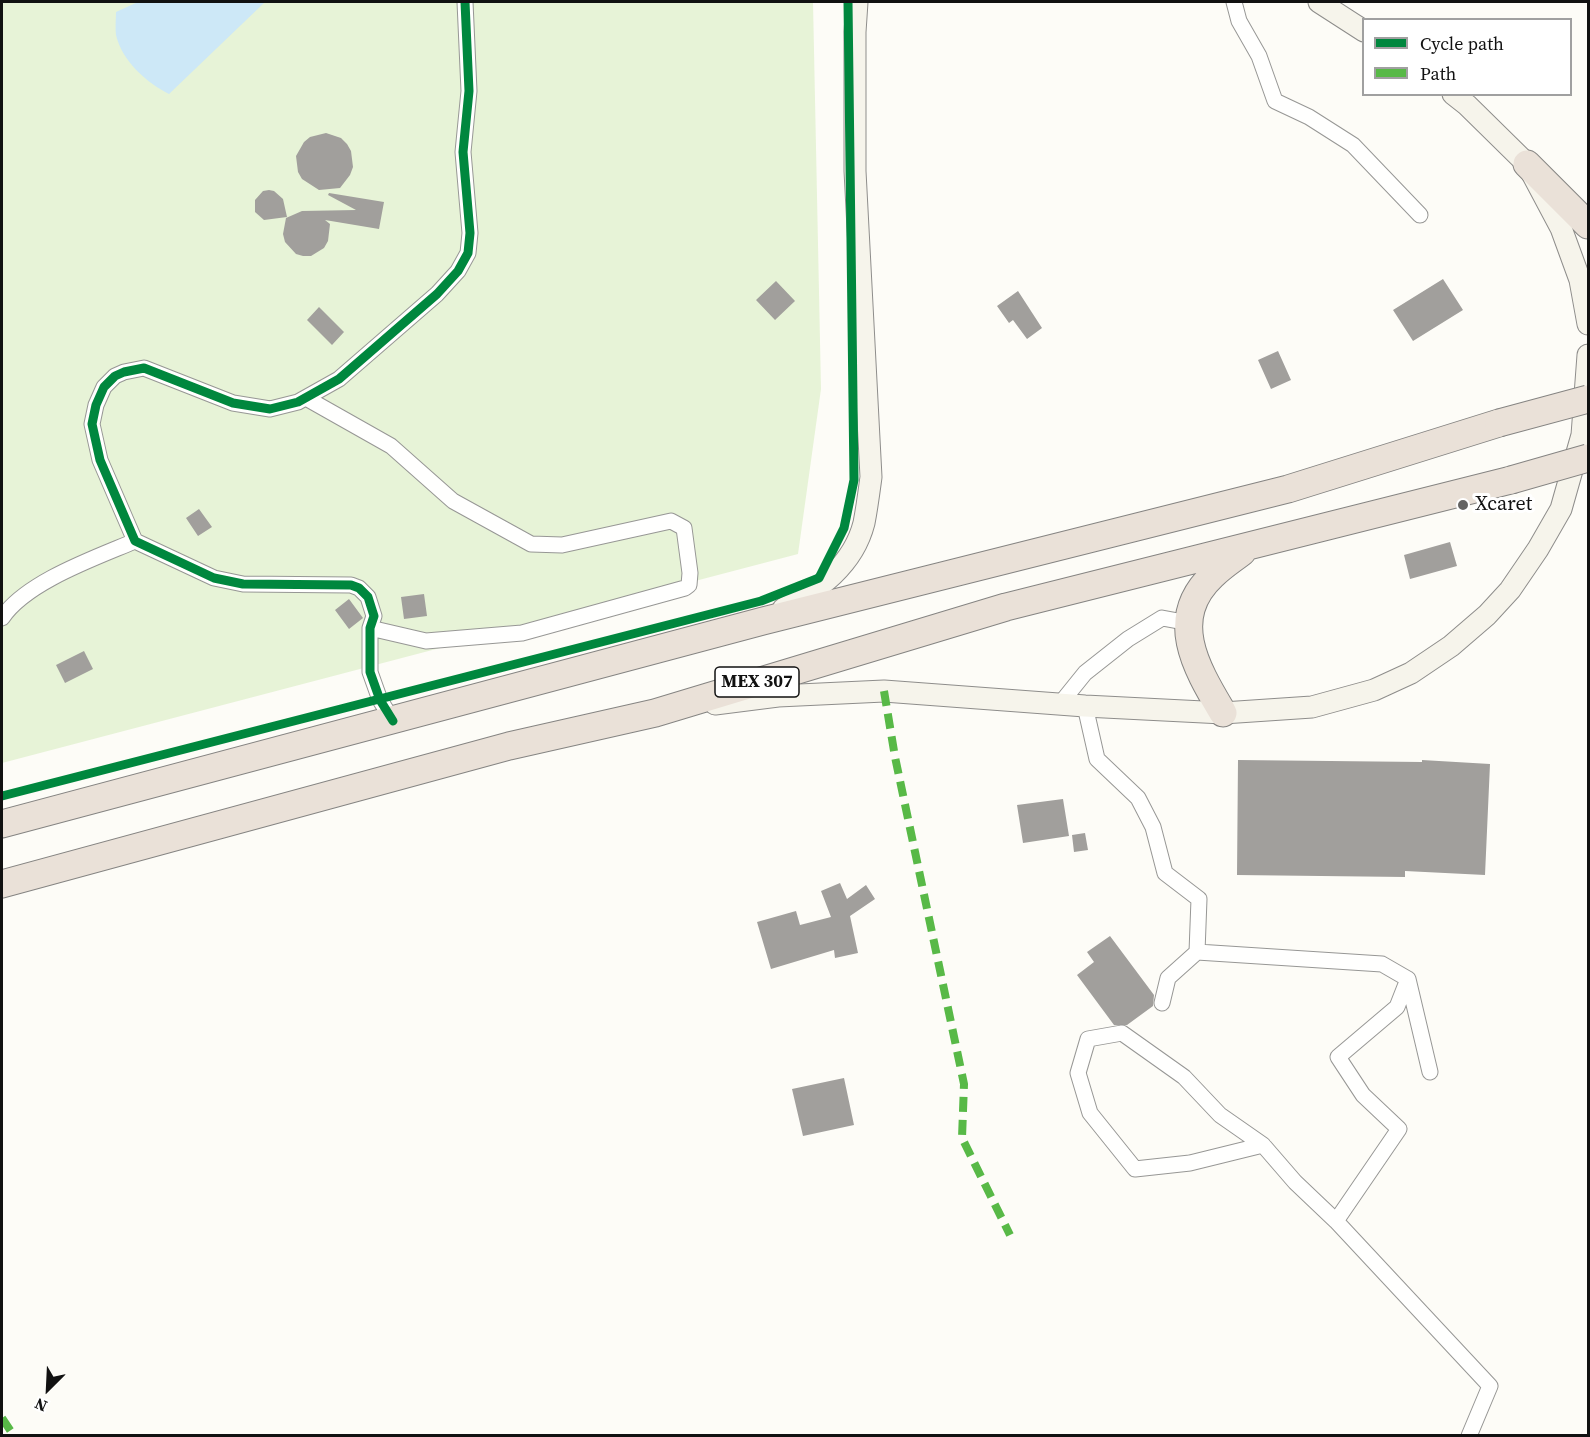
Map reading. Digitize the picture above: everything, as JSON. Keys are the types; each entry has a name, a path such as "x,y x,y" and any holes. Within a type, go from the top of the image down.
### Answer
{"highway":[{"path":"1527,164 1588,225"},
{"path":"2,824 763,621 1288,489 1499,423 1588,399"},
{"name":"MEX 307","path":"2,884 509,746 655,713 1006,607 1511,480 1588,458"},
{"path":"1223,713 1195,663 1189,642 1189,623 1193,604 1212,575 1253,544"}],"main road":[{"path":"763,621 813,593 833,577 852,549 863,525 871,477 855,171 857,2"},
{"path":"1319,2 1362,31"},
{"path":"1456,96 1527,164 1561,228 1580,280 1588,324"},
{"path":"655,713 778,696 873,691 1223,713 1312,706 1374,690 1411,673 1451,646 1487,615 1510,590 1538,549 1561,509 1582,435 1588,355"}],"street":[{"path":"393,721 380,700 370,672 370,628 374,616 368,597 359,588 351,585 233,582 214,578 187,567 135,541 100,460 92,424 96,405 104,387 115,376 123,372 144,368 232,403 270,410 298,402 339,379 437,294 458,271 468,253 470,232 463,152 470,92 465,2"},
{"path":"1234,2 1239,21 1259,56 1275,101 1309,117 1353,145 1420,215"},
{"path":"306,398 391,446 453,501 531,544 562,544 671,521 684,528 690,573 689,585 686,588 522,633 426,641 370,628"},
{"path":"2,618 8,609 34,589 78,565 135,541"},
{"path":"1060,704 1085,674 1128,639 1162,618 1189,623"},
{"path":"1085,706 1097,759 1138,798 1153,827 1165,873 1199,899 1197,952"},
{"path":"1162,1003 1168,978 1197,952 1382,964 1408,979 1430,1072"},
{"path":"1336,1221 1399,1129 1363,1095 1338,1057 1397,1007 1408,979"},
{"path":"1263,1145 1190,1163 1135,1169 1090,1113 1078,1073 1088,1039 1122,1034 1184,1077 1220,1115 1263,1145 1295,1182 1336,1221 1490,1386 1469,1436"}],"green space":[{"path":"2,2 813,2 821,389 798,554 2,763"}],"water":[{"path":"138,2 265,2 169,94 144,77 119,45 116,32 116,12"}],"building":[{"path":"326,133 341,138 347,144 351,151 353,167 340,188 319,190 302,179 298,172 296,156 304,142 310,137"},
{"path":"263,191 274,191 283,199 287,217 264,220 255,212 255,200"},
{"path":"329,193 384,202 379,229 325,220 330,224 328,241 324,248 311,256 296,254 285,242 283,234 286,218 302,211 356,210 328,195"},
{"path":"1443,279 1463,310 1413,341 1393,310"},
{"path":"776,281 795,301 775,320 756,300"},
{"path":"1018,291 1042,328 1027,339 1013,320 1009,323 997,306"},
{"path":"319,307 344,332 332,345 307,320"},
{"path":"1278,351 1291,380 1271,389 1258,360"},
{"path":"199,509 212,527 198,536 186,518"},
{"path":"1450,542 1457,566 1410,579 1404,555"},
{"path":"424,594 427,616 404,619 401,597"},
{"path":"349,599 363,618 349,629 335,610"},
{"path":"84,651 93,669 65,683 56,665"},
{"path":"1238,760 1422,762 1422,760 1490,764 1485,875 1405,871 1405,877 1237,875"},
{"path":"1063,799 1069,836 1023,843 1017,805"},
{"path":"1085,833 1088,850 1074,852 1072,835"},
{"path":"840,883 847,899 866,885 875,899 850,916 858,953 835,958 834,950 771,969 757,922 796,911 800,925 831,917 821,891"},
{"path":"1110,936 1154,995 1153,1006 1127,1025 1114,1025 1077,975 1094,962 1087,952"},
{"path":"844,1078 854,1125 803,1136 792,1089"}],"marked path":[{"path":"884,691 895,757 964,1084 962,1138 1010,1235"},
{"path":"2,1418 14,1436"}],"cycle path":[{"path":"393,721 380,700 370,672 370,628 374,616 368,597 359,588 351,585 243,584 214,578 135,541 100,460 92,424 96,405 104,387 115,376 144,368 233,403 270,409 298,402 339,379 437,294 458,271 468,253 470,233 463,152 469,91 465,2"},
{"path":"2,796 761,601 819,578 844,528 854,480 848,2"}],"place":[{"name":"Xcaret","path":"1463,505"}]}
